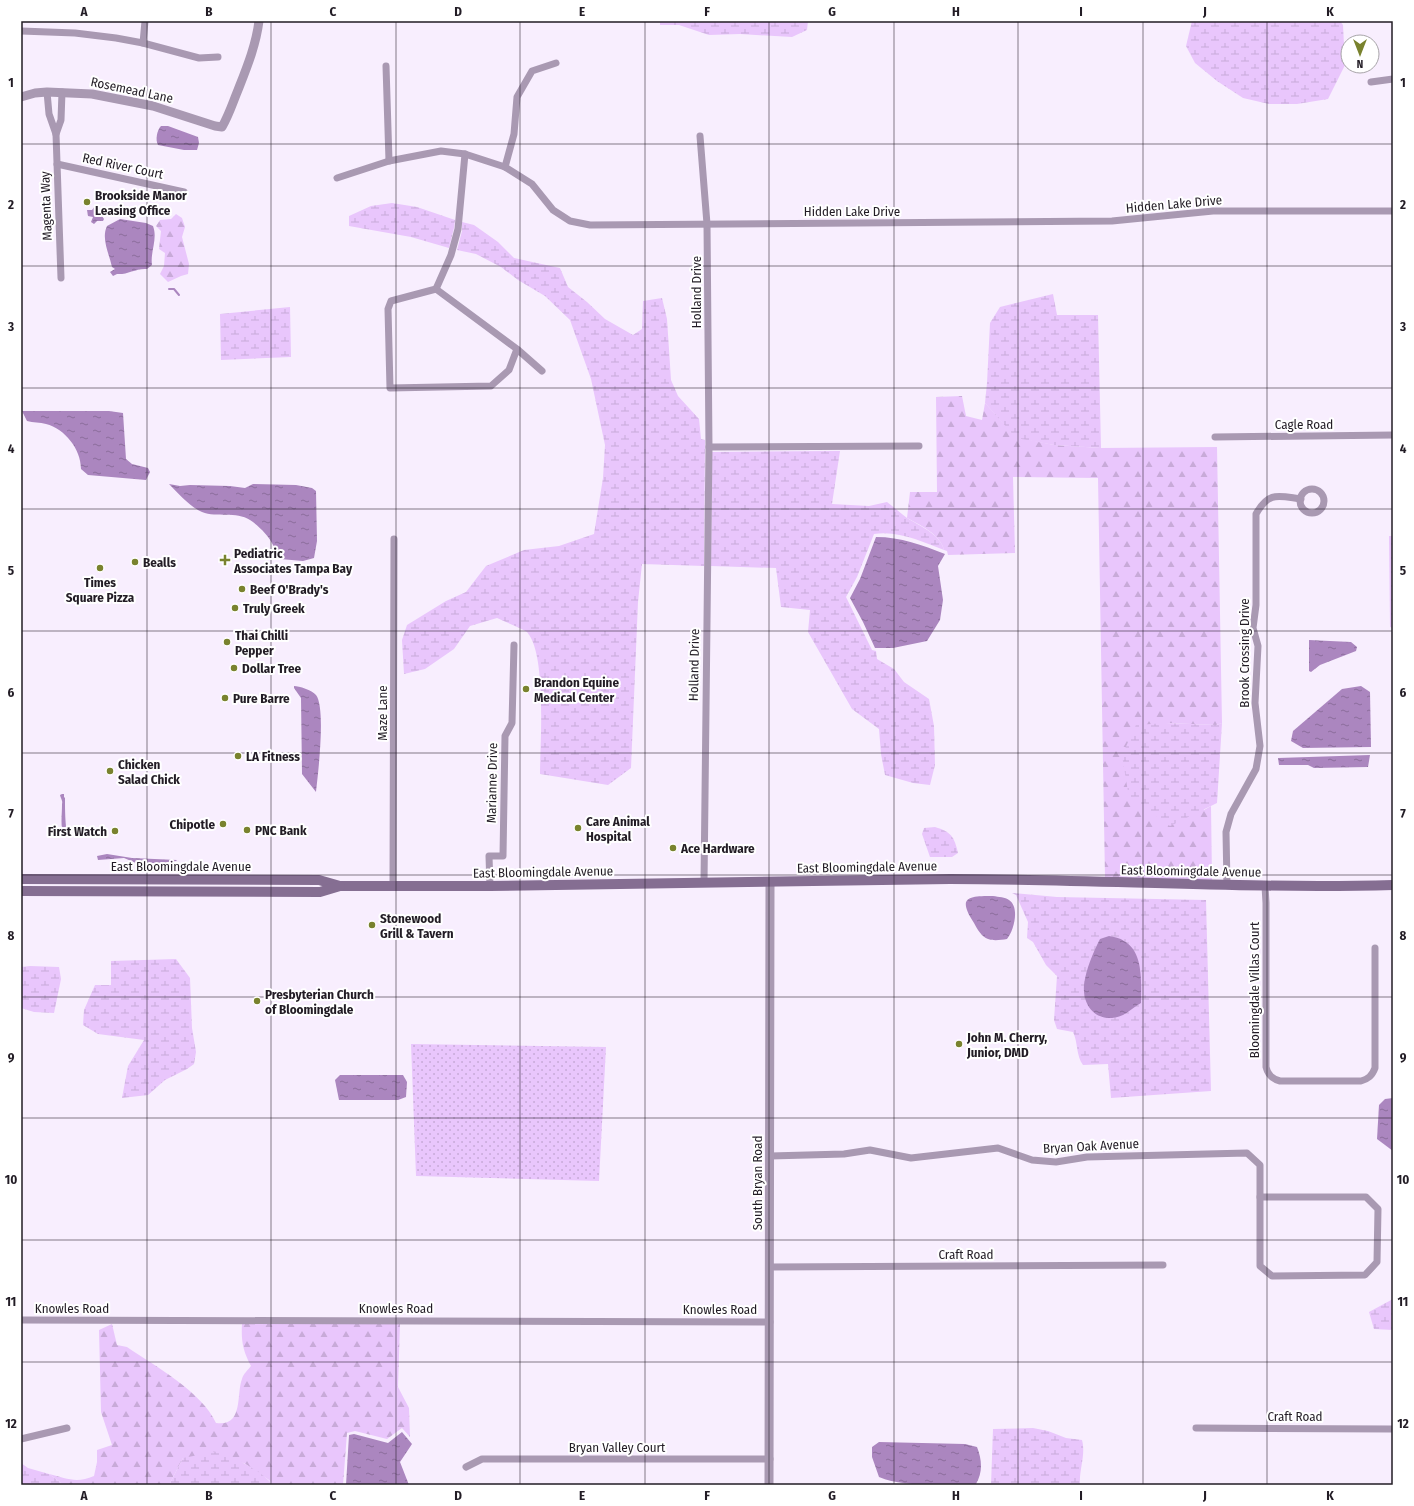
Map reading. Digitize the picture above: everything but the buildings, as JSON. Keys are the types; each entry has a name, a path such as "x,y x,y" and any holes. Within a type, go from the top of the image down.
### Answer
{"main road":[{"name":"East Bloomingdale Avenue","path":"21,879 319,880 340,886 490,886 950,879 1017,879 1265,886 1393,885"},
{"name":"East Bloomingdale Avenue","path":"21,891 320,892 340,886"}],"street":[{"path":"143,43 145,21"},
{"name":"Rosemead Lane","path":"21,97 35,93 48,92 92,94 135,102 222,127 228,117 250,59 255,42 258,21"},
{"path":"21,31 75,33 116,38 143,43 199,58 218,57"},
{"path":"504,167 514,134 517,97 532,71 556,63"},
{"path":"386,66 389,161"},
{"path":"1371,82 1393,79"},
{"name":"Rosemead Lane","path":"21,90 35,93"},
{"name":"Magenta Way","path":"48,92 49,114 56,134 61,278"},
{"name":"Magenta Way","path":"56,134 61,120 62,92"},
{"name":"Holland Drive","path":"700,136 707,224 709,447 704,883"},
{"name":"Hidden Lake Drive","path":"337,178 389,161 441,150 465,154 504,167 532,184 553,210 570,221 590,225 1112,221 1213,211 1393,211"},
{"path":"465,154 458,229 452,255 436,289 391,301 388,309 390,388 491,386 509,370 517,349"},
{"name":"Red River Court","path":"57,164 184,192"},
{"path":"436,289 517,349 542,371"},
{"name":"Cagle Road","path":"1215,436 1393,435"},
{"path":"709,447 919,446"},
{"name":"Brook Crossing Drive","path":"1227,885 1226,832 1231,814 1256,769 1260,746 1255,704 1258,646 1254,628 1256,605 1256,514 1262,503 1273,496 1301,499"},
{"name":"Maze Lane","path":"393,886 394,539"},
{"name":"Marianne Drive","path":"490,886 489,856 503,856 504,736 512,723 514,645"},
{"name":"South Bryan Road","path":"769,1485 770,882"},
{"name":"Bloomingdale Villas Court","path":"1265,886 1266,1067 1267,1072 1275,1080 1361,1081 1370,1077 1375,1068 1375,948"},
{"name":"Bryan Oak Avenue","path":"770,1156 844,1154 870,1150 911,1158 998,1148 1032,1160 1056,1162 1087,1157 1247,1154 1260,1165 1260,1197 1260,1266 1272,1276 1365,1275 1377,1262 1378,1209 1366,1197 1260,1197"},
{"name":"Craft Road","path":"770,1267 1163,1265"},
{"name":"Knowles Road","path":"21,1320 770,1322"},
{"path":"21,1440 67,1428"},
{"name":"Craft Road","path":"1196,1428 1393,1429"},
{"name":"Bryan Valley Court","path":"466,1467 482,1460 770,1459"}],"green space":[{"path":"660,21 808,21 807,30 792,37 740,34 709,35 679,25 660,25"},
{"path":"1192,21 1340,21 1343,25 1343,34 1340,34 1340,74 1328,99 1297,104 1269,104 1243,98 1217,81 1195,63 1186,46"},
{"path":"392,203 417,207 455,220 449,248 411,237 349,226 349,216 371,206"},
{"path":"176,214 182,218 185,227 182,237 189,264 188,274 168,282 160,274 164,266 165,253 159,249 161,231 156,226 160,220 171,219"},
{"path":"462,222 474,225 498,242 514,258 560,268 568,287 605,319 633,335 642,329 643,301 662,298 667,319 671,380 678,396 699,419 701,439 705,440 704,566 642,564 638,602 631,768 608,785 540,774 540,679 533,643 527,632 497,618 470,626 454,649 425,669 404,674 402,640 407,625 446,601 466,592 486,566 524,550 559,546 594,534 603,478 605,445 591,379 570,320 545,296 518,280 501,267 476,254 457,250 462,231"},
{"path":"1053,294 1057,315 1098,315 1101,448 1054,445 1016,438 985,403 990,323 1000,307"},
{"path":"290,307 291,357 221,360 220,314"},
{"path":"962,396 966,416 982,420 985,403 1016,437 1054,445 1101,448 1217,447 1222,723 1216,725 1166,723 1204,810 1211,806 1212,880 1105,878 1098,478 1013,477 1015,553 948,555 947,551 944,550 942,544 934,535 907,518 910,492 937,492 936,397"},
{"path":"840,451 832,504 869,506 887,502 907,518 934,535 942,544 944,550 919,540 901,535 883,533 874,534 857,577 846,597 872,650 876,651 877,659 894,669 904,682 929,699 934,726 935,765 930,785 913,783 885,775 881,754 879,729 852,709 808,632 810,610 781,607 776,568 711,566 712,452"},
{"path":"1389,536 1393,536 1393,628 1390,627"},
{"path":"1166,723 1216,725 1222,723 1217,803 1170,826 1129,798 1122,755 1136,725"},
{"path":"935,827 945,831 951,836 955,842 958,853 952,857 930,857 922,834 924,828"},
{"path":"1012,893 1057,897 1206,900 1211,1091 1111,1098 1108,1064 1083,1065 1079,1057 1073,1032 1057,1029 1054,1020 1057,976 1046,965 1033,942 1027,938 1028,922 1016,895"},
{"path":"176,959 190,978 192,1028 196,1052 194,1064 165,1080 148,1095 122,1098 128,1066 144,1040 98,1034 83,1025 84,1010 95,985 111,985 111,961"},
{"path":"21,967 59,967 61,979 54,1013 34,1012 21,1008"},
{"path":"411,1044 606,1047 599,1181 416,1176"},
{"path":"1393,1299 1393,1330 1374,1329 1369,1312"},
{"path":"112,1324 117,1345 127,1347 177,1380 200,1401 216,1423 225,1423 231,1420 235,1415 240,1385 244,1374 251,1366 243,1346 242,1324 400,1324 398,1387 409,1408 410,1437 402,1428 387,1439 355,1431 347,1433 343,1485 273,1485 269,1480 244,1463 183,1458 169,1485 64,1485 49,1474 76,1480 82,1480 94,1476 97,1462 97,1450 112,1445 101,1412 99,1330"},
{"path":"1033,1428 1048,1431 1066,1438 1082,1440 1083,1457 1080,1473 1080,1485 991,1485 993,1429"},
{"path":"219,1451 241,1461 261,1474 273,1485 169,1485 183,1458"},
{"path":"21,1463 28,1468 49,1474 64,1485 21,1485"}],"water":[{"path":"161,126 168,126 198,137 199,143 197,150 184,150 158,145 157,135"},
{"path":"95,206 99,207 100,210 97,214 102,216 104,219 103,221 97,221 94,224 91,222 93,217 88,216 87,210 92,210"},
{"path":"120,219 146,223 153,226 155,236 152,265 147,269 113,276 110,272 115,269 112,267 106,246 105,231 107,226"},
{"path":"22,411 109,411 123,413 126,459 132,464 148,468 150,472 146,480 88,475 81,469 75,447 65,435 59,430 44,423 27,421"},
{"path":"169,484 180,486 230,486 245,488 253,484 296,485 312,488 316,491 317,541 314,558 303,561 280,559 269,538 250,520 245,517 233,515 214,515 202,512 188,503"},
{"path":"876,537 903,540 945,554 938,566 943,600 940,620 927,641 893,648 875,648 850,598 860,579"},
{"path":"1309,640 1351,642 1357,647 1356,651 1320,665 1311,672 1309,671"},
{"path":"294,686 312,691 316,695 319,702 321,727 316,792 302,774 301,698"},
{"path":"1361,686 1370,692 1371,747 1303,748 1291,741 1293,731 1342,689"},
{"path":"1370,755 1368,767 1314,768 1308,765 1279,765 1278,758"},
{"path":"64,794 65,798 68,835 64,837 62,825 62,802 60,795"},
{"path":"107,854 132,858 177,860 165,863 136,863 124,858 98,860 97,856"},
{"path":"993,896 1002,897 1009,900 1014,908 1014,925 1007,939 992,940 984,936 977,928 966,908 966,903 972,898"},
{"path":"1109,936 1122,940 1130,946 1138,960 1141,977 1141,1003 1123,1015 1115,1018 1107,1018 1094,1013 1089,1008 1084,994 1086,973 1090,961 1100,939"},
{"path":"340,1075 403,1075 407,1082 406,1097 398,1100 339,1100 335,1080"},
{"path":"1393,1098 1393,1151 1377,1139 1379,1105 1385,1099"},
{"path":"402,1432 412,1444 400,1462 409,1485 346,1485 349,1435 354,1434 388,1443"},
{"path":"879,1442 965,1444 977,1447 981,1466 980,1475 976,1484 927,1485 901,1483 879,1477 872,1457 872,1447"}],"waterway":[{"path":"169,289 174,289 179,295"}],"place":[{"name":"Brookside Manor Leasing Office","path":"87,202"},
{"name":"Pediatric Associates Tampa Bay","path":"225,560"},
{"name":"Bealls","path":"135,562"},
{"name":"Times Square Pizza","path":"100,568"},
{"name":"Beef O'Brady's","path":"242,589"},
{"name":"Truly Greek","path":"235,608"},
{"name":"Thai Chilli Pepper","path":"227,642"},
{"name":"Dollar Tree","path":"234,668"},
{"name":"Brandon Equine Medical Center","path":"526,689"},
{"name":"Pure Barre","path":"225,698"},
{"name":"LA Fitness","path":"238,756"},
{"name":"Chicken Salad Chick","path":"110,771"},
{"name":"Chipotle","path":"223,824"},
{"name":"Care Animal Hospital","path":"578,828"},
{"name":"PNC Bank","path":"247,830"},
{"name":"First Watch","path":"115,831"},
{"name":"Ace Hardware","path":"673,848"},
{"name":"Stonewood Grill & Tavern","path":"372,925"},
{"name":"Presbyterian Church of Bloomingdale","path":"257,1001"},
{"name":"John M. Cherry, Junior, DMD","path":"959,1044"}]}
